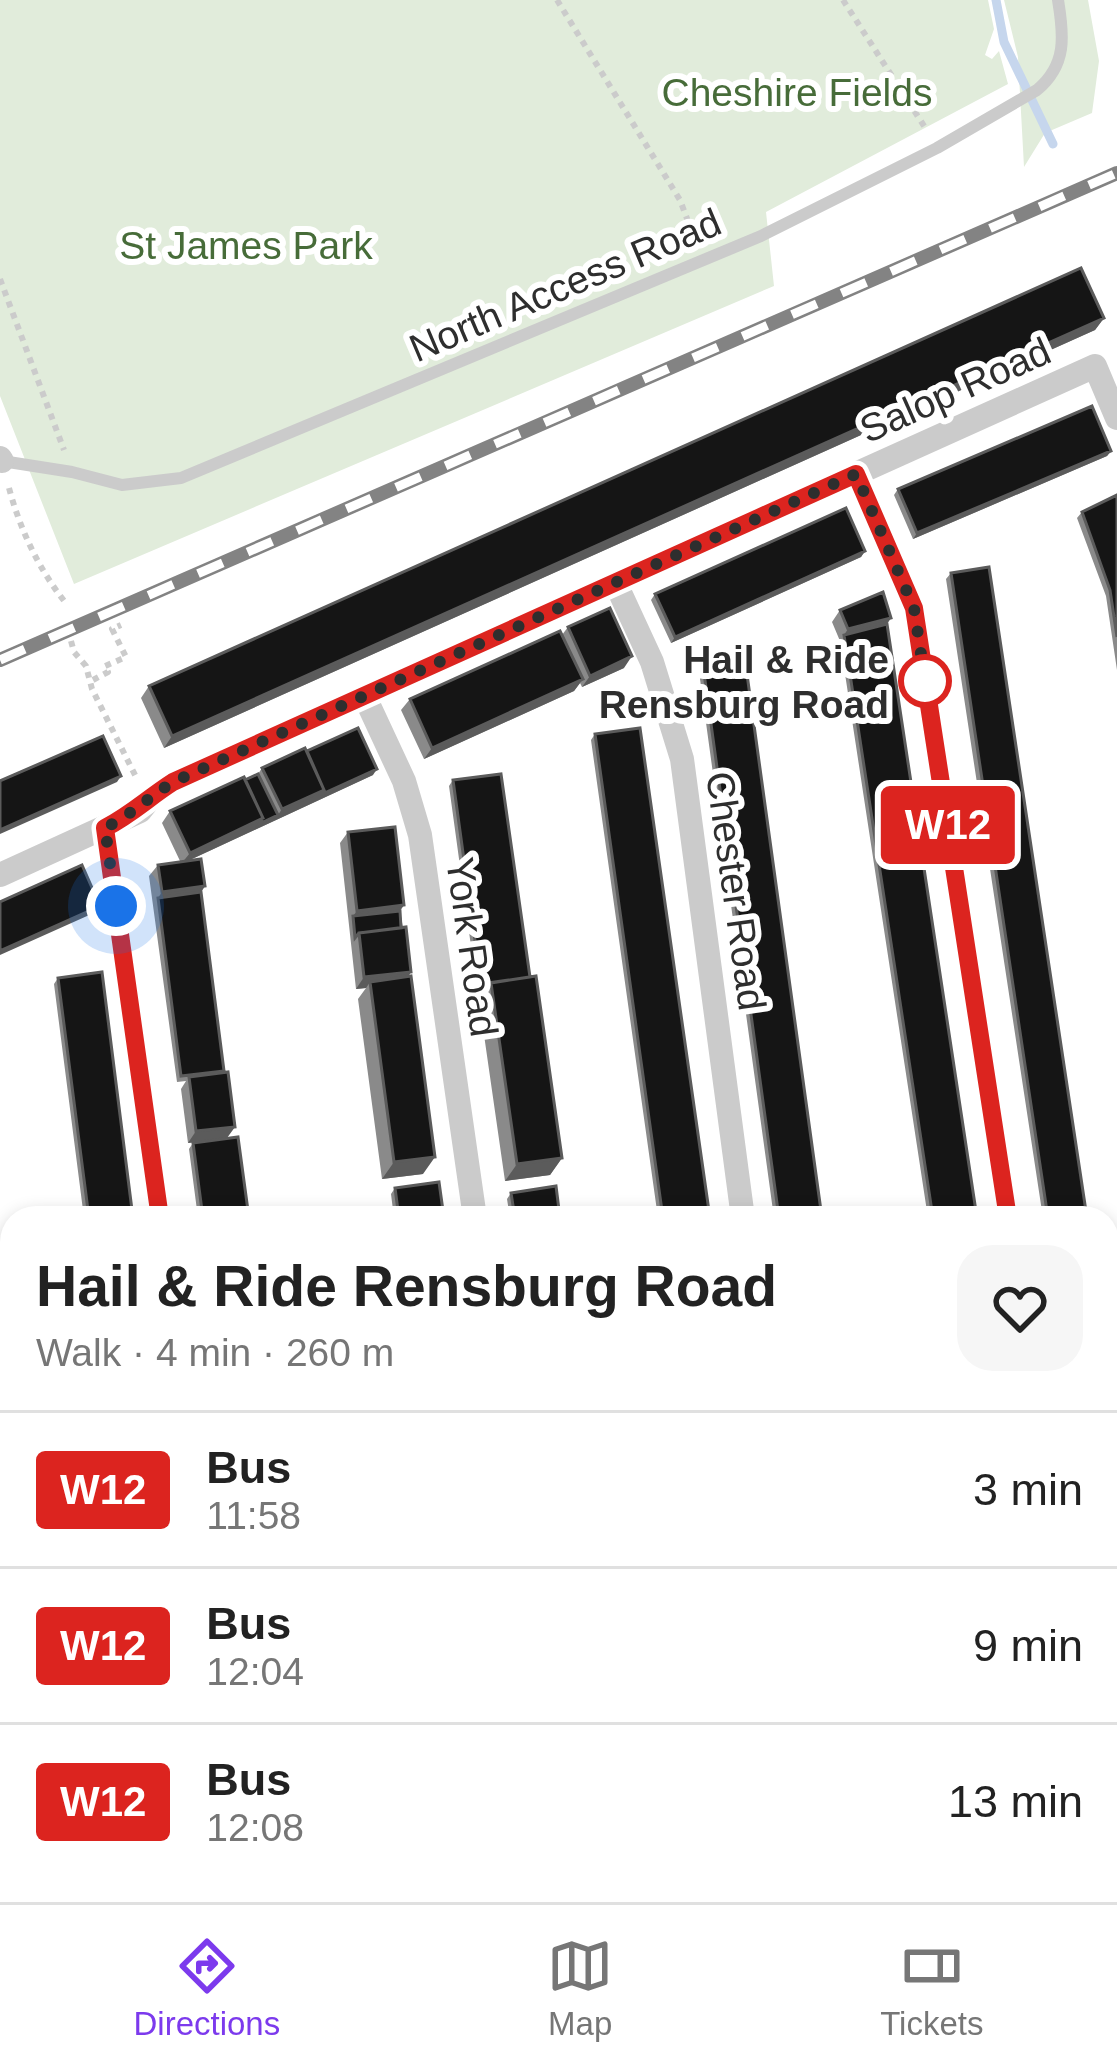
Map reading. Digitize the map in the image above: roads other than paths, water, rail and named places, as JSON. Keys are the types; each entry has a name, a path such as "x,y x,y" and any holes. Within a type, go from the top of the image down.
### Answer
{"street":[{"name":"Salop Road","path":"0,875 140,811 173,782 1095,367 1117,418"},
{"path":"856,474 914,608 1006,1206"},
{"name":"Chester Road","path":"616,584 652,662 682,759 741,1206"},
{"name":"York Road","path":"364,695 404,781 420,835 473,1206"},
{"path":"105,828 158,1206"}],"lane":[{"name":"North Access Road","path":"1,460 122,485 181,478 760,236 937,148 1037,90 1049,80 1065,45 1058,0"}],"waterway":[{"path":"996,0 1004,42 1053,144"},
{"path":"1069,196 1117,174"}],"railway":[{"path":"0,660 1117,173"}],"place":[{"name":"Hail & Ride Rensburg Road","path":"925,681"}],"park label":[{"name":"Cheshire Fields","path":"797,92"},
{"name":"St James Park","path":"246,245"}]}
